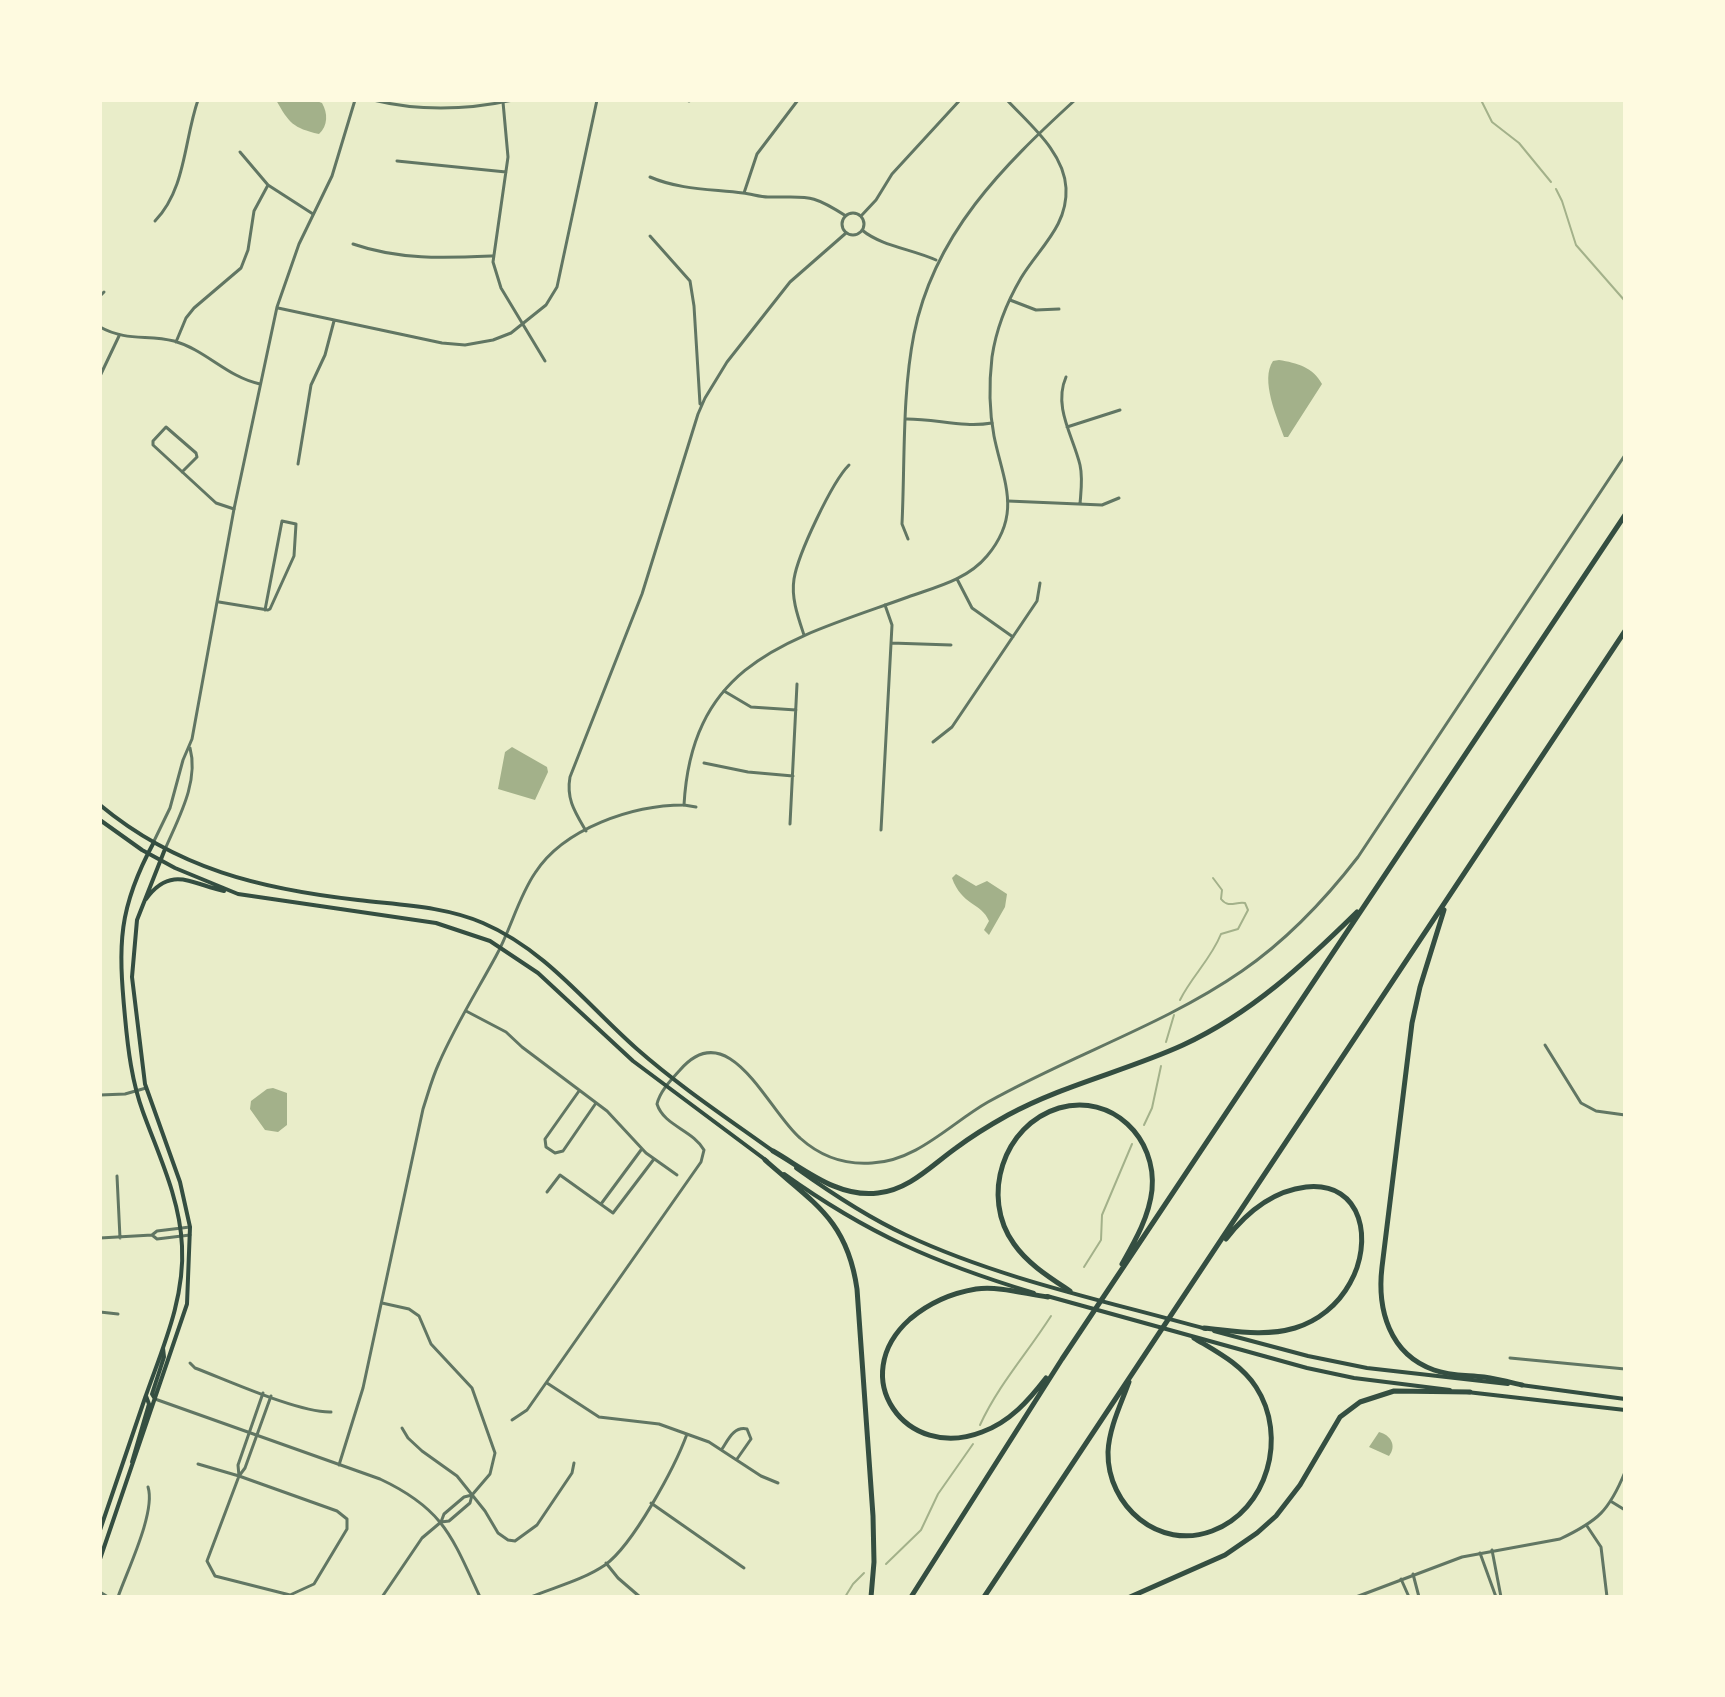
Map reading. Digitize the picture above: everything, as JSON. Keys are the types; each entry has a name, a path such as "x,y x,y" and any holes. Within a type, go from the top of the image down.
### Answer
{"highway":[{"path":"911,1597 1062,1359 1625,515"},
{"path":"984,1597 1625,631"},
{"path":"1446,903 1412,1023 1380,1301 1396,1341 1423,1364 1445,1373 1522,1385"},
{"path":"773,1151 839,1189 863,1194 894,1190 912,1181 973,1135 1023,1107 1160,1055 1227,1022 1289,977 1363,906"},
{"path":"1071,1291 1035,1267 1013,1244 1001,1216 998,1188 1005,1157 1016,1139 1051,1111 1071,1106 1097,1107 1122,1118 1140,1137 1150,1162 1152,1192 1147,1216 1110,1287"},
{"path":"765,1160 824,1210 841,1234 852,1262 857,1289 873,1516 871,1597"},
{"path":"1197,1278 1249,1214 1286,1192 1311,1187 1333,1191 1349,1203 1361,1223 1363,1241 1357,1269 1340,1298 1322,1315 1293,1328 1264,1333 1201,1327"},
{"path":"1048,1297 983,1289 935,1302 908,1321 893,1338 883,1362 883,1387 892,1409 910,1426 925,1434 966,1437 1005,1421 1035,1394 1062,1359"},
{"path":"1133,1373 1109,1442 1110,1472 1120,1499 1140,1521 1171,1535 1193,1536 1221,1527 1240,1513 1258,1490 1271,1455 1271,1430 1263,1399 1247,1375 1222,1354 1193,1337"},
{"path":"1130,1597 1225,1555 1257,1533 1276,1516 1300,1485 1340,1417 1360,1402 1394,1391 1470,1392"}],"main road":[{"path":"100,805 165,849 206,868 245,881 294,892 438,910 475,920 507,935 546,962 623,1036 673,1078 773,1151 834,1194 905,1235 960,1258 1308,1356 1367,1368 1625,1399"},
{"path":"100,820 160,860 238,894"},
{"path":"100,1530 163,1346 177,1302 180,1280 181,1236 177,1206 136,1090 122,989 120,941 129,894 154,842"},
{"path":"100,1559 187,1304 190,1227 180,1182 146,1088 132,977 133,942 139,911 165,849"},
{"path":"139,911 156,887 174,879 187,879 238,894 436,923 476,935 501,947 538,973 611,1042 765,1160 835,1209 895,1243 948,1266 1065,1302 1354,1378 1625,1410"},
{"path":"155,1399 152,1394 164,1357 163,1346"},
{"path":"132,1468 132,1457 149,1404 146,1396"}],"street":[{"path":"155,221 165,211 177,187 198,100"},
{"path":"154,842 170,808 183,760 190,748 234,509 277,307 291,263 327,189 355,100"},
{"path":"373,100 447,108 513,100"},
{"path":"277,307 449,344 465,345 511,333 546,305 557,287 597,100"},
{"path":"744,193 757,154 798,100"},
{"path":"861,216 876,200 892,174 960,100"},
{"path":"684,805 687,770 696,737 724,691 756,660 804,635 957,579 979,564 994,546 1003,528 1008,484 992,423 992,356 996,335 1010,300 1032,261 1054,234 1064,209 1066,183 1050,147 1007,100"},
{"path":"908,539 902,524 914,332 937,261 973,204 1038,134 1075,100"},
{"path":"503,102 507,135 506,172 492,256 501,288 545,361"},
{"path":"240,152 268,185 313,214"},
{"path":"397,161 506,172"},
{"path":"650,177 665,184 768,197 807,196 828,204 846,216"},
{"path":"176,342 194,308 241,268 248,250 254,211 268,185"},
{"path":"851,213 861,216 864,222 862,230 856,235 846,233 842,225 846,216 851,213"},
{"path":"862,230 882,243 911,249 937,261"},
{"path":"586,831 569,799 570,777 642,594 701,408 727,362 782,292 846,233"},
{"path":"650,236 690,281 701,408"},
{"path":"353,244 412,257 492,256"},
{"path":"1010,300 1036,310 1059,309"},
{"path":"298,464 311,385 325,355 334,321"},
{"path":"100,327 119,336 176,342 197,350 233,375 260,384"},
{"path":"100,376 119,336"},
{"path":"1066,377 1061,395 1080,467 1080,504"},
{"path":"1067,427 1120,410"},
{"path":"907,419 962,426 992,423"},
{"path":"182,472 197,457 196,453 166,427 153,445 182,472 216,503 234,509"},
{"path":"512,1420 527,1410 703,1157 704,1150 699,1141 659,1111 658,1101 673,1078 698,1054 724,1054 742,1067 788,1126 810,1147 846,1161 880,1163 909,1154 997,1097 1192,1001 1240,972 1308,916 1358,857 1625,455"},
{"path":"804,635 794,603 796,569 835,481 849,465"},
{"path":"1008,501 1102,505 1119,498"},
{"path":"219,602 265,610 270,609 294,556 296,524 282,521 265,610"},
{"path":"957,579 972,608 1013,637"},
{"path":"933,742 949,732 1013,637 1037,601 1040,583"},
{"path":"881,830 892,625 885,605"},
{"path":"891,643 951,645"},
{"path":"790,824 797,684"},
{"path":"724,691 751,707 796,710"},
{"path":"165,849 192,773 194,762 190,748"},
{"path":"704,763 748,772 793,776"},
{"path":"339,1465 363,1388 423,1109 438,1065 507,935 529,883 539,866 554,852 606,819 631,810 684,805 696,807"},
{"path":"466,1011 501,1028 614,1117 642,1149 677,1175"},
{"path":"1545,1045 1581,1103 1596,1111 1625,1115"},
{"path":"100,1095 109,1097 146,1088"},
{"path":"579,1091 545,1139 546,1147 555,1153 563,1151 596,1103"},
{"path":"601,1204 642,1149"},
{"path":"547,1192 560,1175 613,1213 654,1159"},
{"path":"117,1176 120,1238"},
{"path":"100,1238 152,1235 157,1231 190,1227"},
{"path":"152,1235 157,1239 191,1234"},
{"path":"382,1303 409,1309 419,1316 431,1344 467,1382 475,1396 495,1453 490,1474 472,1495 470,1503 449,1521 441,1522"},
{"path":"100,1312 118,1314"},
{"path":"1510,1358 1625,1369"},
{"path":"190,1363 195,1368 271,1396 320,1412 331,1412"},
{"path":"546,1382 599,1417 659,1424 688,1433 722,1449 766,1479 778,1483"},
{"path":"239,1476 238,1465 263,1393"},
{"path":"198,1464 239,1476 337,1511 347,1519 347,1529 314,1584 290,1595 215,1576 207,1561 239,1476 245,1468 271,1396"},
{"path":"155,1399 394,1485 423,1504 441,1522 460,1553 480,1597"},
{"path":"402,1428 408,1438 450,1470 498,1533 508,1540 515,1541 537,1525 572,1473 574,1463"},
{"path":"722,1449 735,1430 747,1429 751,1439 737,1459"},
{"path":"531,1597 606,1563 618,1551 675,1465 688,1433"},
{"path":"1356,1597 1413,1574 1480,1553 1560,1539 1586,1526 1612,1502 1625,1472"},
{"path":"118,1597 148,1510 148,1487"},
{"path":"382,1597 412,1550 441,1522 444,1514 464,1497 472,1495"},
{"path":"1612,1502 1625,1510"},
{"path":"651,1503 744,1568"},
{"path":"1586,1526 1601,1547 1607,1597"},
{"path":"1492,1550 1498,1597"},
{"path":"1480,1553 1498,1597"},
{"path":"606,1563 640,1597"},
{"path":"1413,1574 1419,1597"},
{"path":"1401,1579 1409,1597"},
{"path":"100,1592 108,1597"}],"shaded area":[{"path":"276,100 314,100 322,103 326,119 322,131 319,134 297,127"},
{"path":"1273,361 1304,367 1322,384 1288,437 1284,437 1269,388 1269,369"},
{"path":"512,747 547,767 548,772 535,800 498,789 505,752"},
{"path":"956,874 976,886 987,881 1007,894 1005,907 989,935 984,930 989,921 986,915 961,894 952,878"},
{"path":"273,1088 287,1093 287,1125 278,1132 265,1130 250,1109 251,1101"},
{"path":"1379,1432 1392,1441 1389,1456 1369,1447"}],"waterway":[{"path":"1481,100 1492,122 1519,143 1551,182"},
{"path":"1556,189 1576,245 1625,301"},
{"path":"1180,1000 1221,934 1238,929 1248,910 1245,903 1224,902 1221,899 1222,890 1213,878"},
{"path":"1166,1042 1174,1015"},
{"path":"1144,1125 1152,1108 1161,1066"},
{"path":"1084,1267 1101,1240 1102,1215 1132,1144"},
{"path":"980,1425 1004,1383 1051,1316"},
{"path":"886,1564 921,1530 938,1494 973,1444"},
{"path":"845,1597 864,1573"}]}
